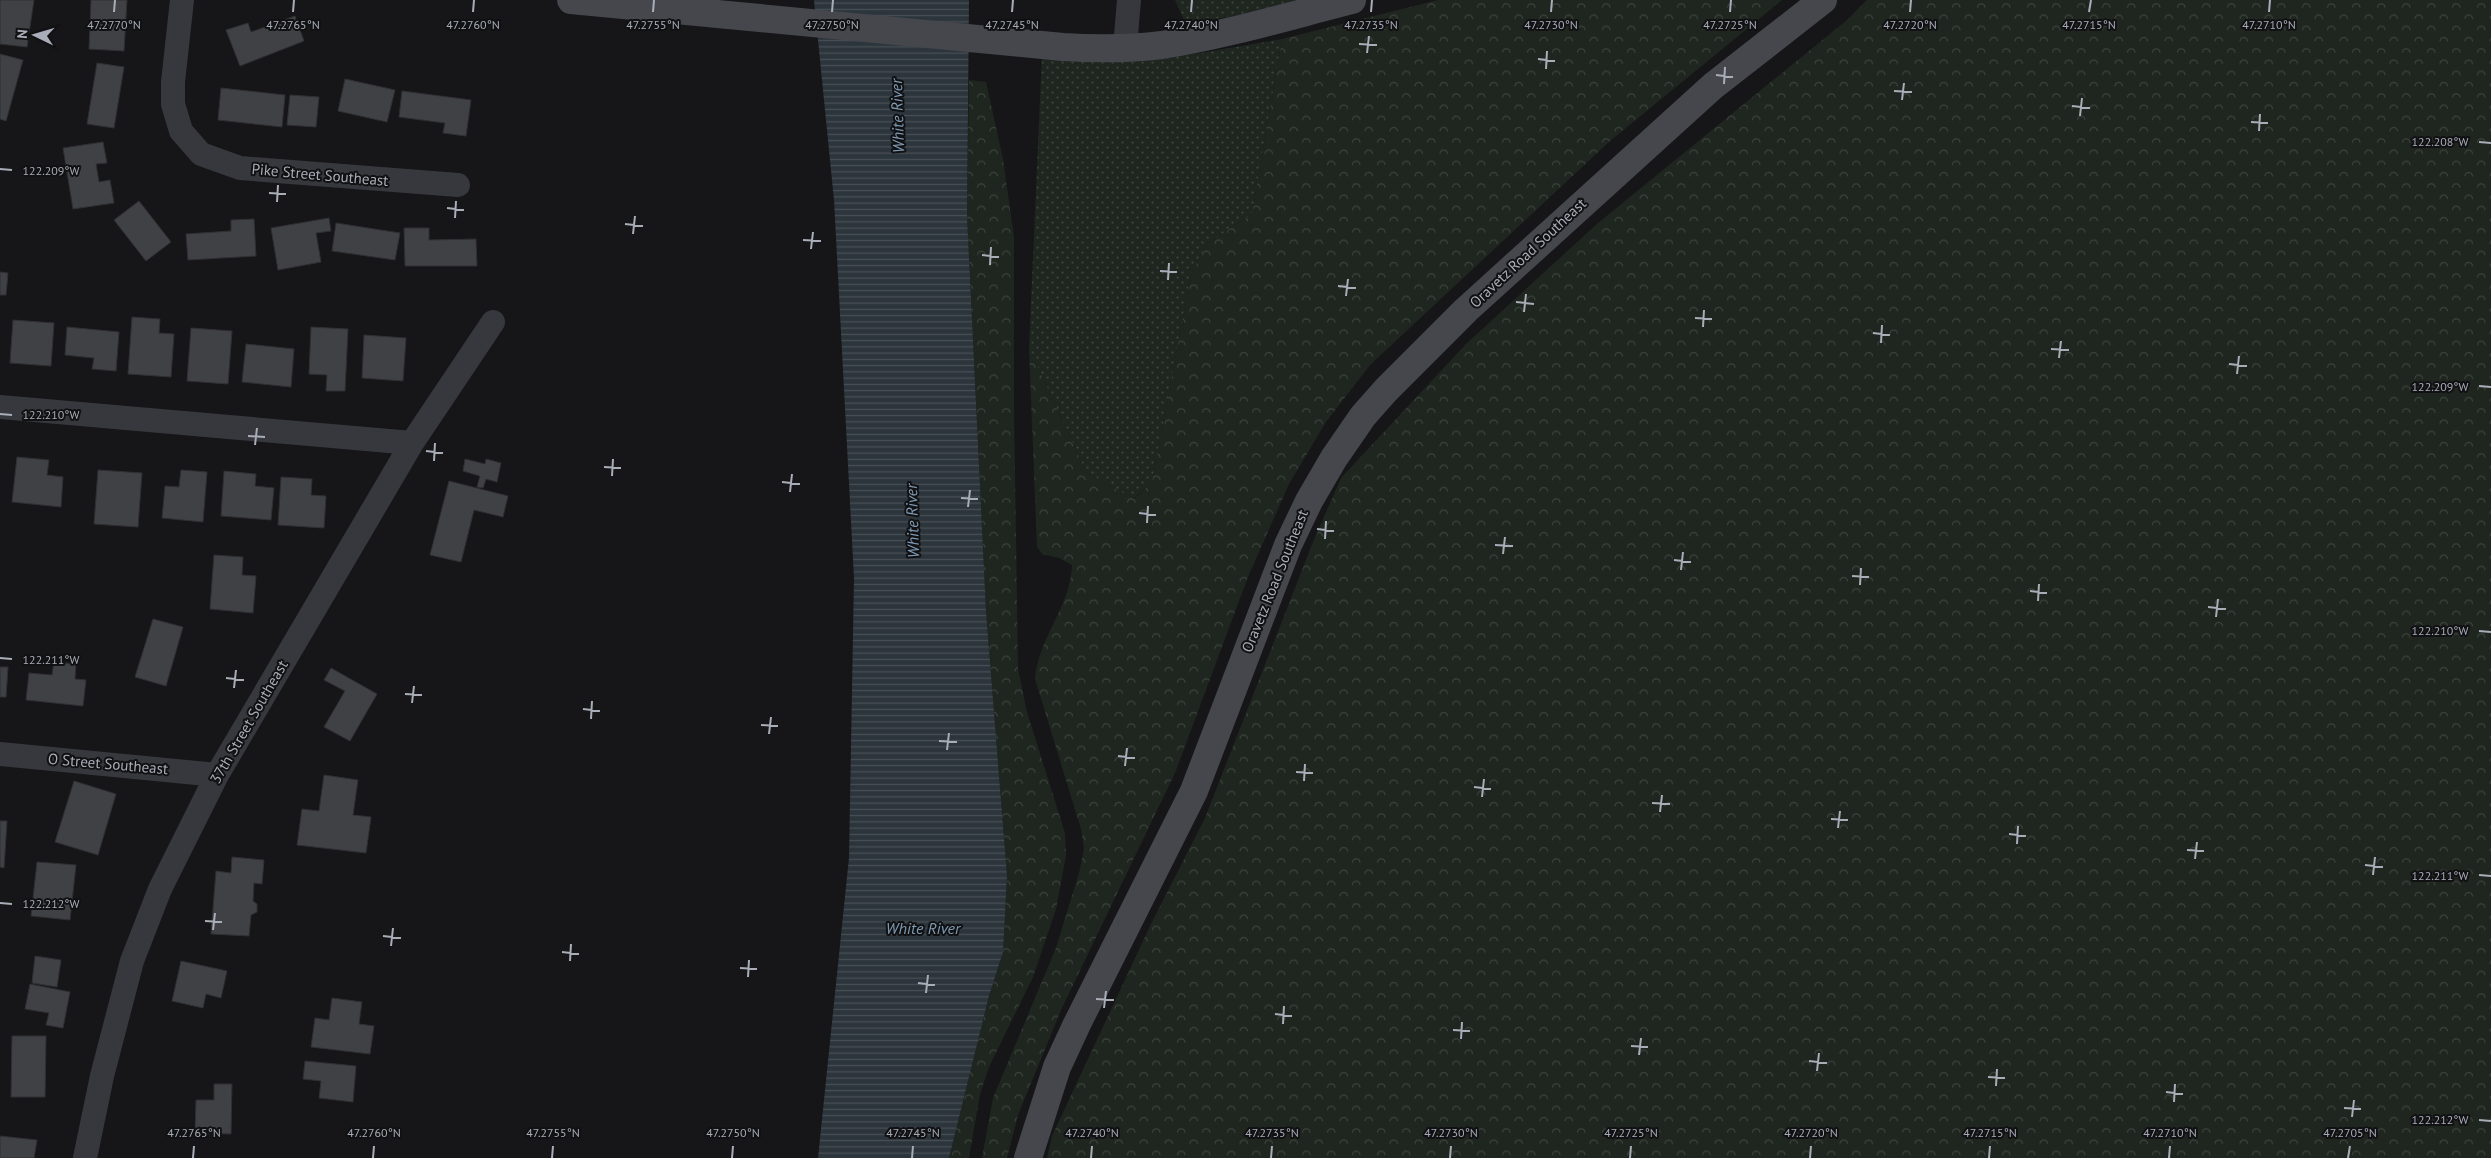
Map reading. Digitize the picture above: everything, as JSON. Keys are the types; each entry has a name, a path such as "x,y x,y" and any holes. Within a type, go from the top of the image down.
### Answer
{"street":[{"name":"Pike Street Southeast","path":"182,0 172,92 178,123 189,142 201,154 220,163 240,168 458,186"},
{"path":"571,0 617,2 1063,47 1125,48 1191,40 1352,0"},
{"path":"1125,48 1129,0"},
{"name":"Oravetz Road Southeast","path":"1028,1158 1057,1068 1077,1024 1194,791 1288,545 1309,501 1334,458 1363,416 1386,390 1466,310 1713,86 1823,0"},
{"name":"37th Street Southeast","path":"85,1158 102,1076 132,961 160,890 217,775 412,443 493,322"},
{"path":"0,407 412,443"},
{"name":"O Street Southeast","path":"0,754 217,775"}],"green space":[{"path":"1175,0 1296,0 1251,13 1186,24"},
{"path":"1438,0 1782,0 1610,141 1370,365 1326,422 1289,484 1248,577 1175,773 1061,1010 1018,1115 1007,1158 982,1158 993,1098 1056,948 1079,873 1084,849 1081,829 1035,679 1037,664 1042,650 1066,594 1072,565 1059,558 1042,554 1037,547 1029,348 1086,472 1134,499 1152,482 1191,274 1207,244 1252,214 1282,39"},
{"path":"1867,0 2491,0 2491,1158 1047,1158 1052,1136 1151,924 1205,818 1313,542 1341,478 1466,344 1598,223 1847,20"},
{"path":"1282,39 1252,214 1207,244 1191,274 1152,482 1133,499 1086,472 1029,348 1042,54 1149,58 1201,53"},
{"path":"969,80 986,82 1003,159 1014,237 1014,409 1018,669 1027,712 1065,833 1066,856 1056,909 1033,977 989,1067 980,1094 969,1158 949,1158 989,996 1003,952 1007,876 986,611 967,216"}],"water":[{"name":"White River","path":"814,0 969,0 967,216 986,611 1007,876 1003,952 989,996 949,1158 818,1158 849,858 854,578 834,200"}],"building":[{"path":"0,0 34,0 27,47 0,44"},
{"path":"91,0 127,0 124,51 89,49"},
{"path":"295,16 304,41 240,66 226,30 248,23 251,32"},
{"path":"0,54 23,60 6,121 0,119"},
{"path":"97,63 124,67 114,128 87,124"},
{"path":"345,79 395,90 387,122 338,111"},
{"path":"221,88 285,95 282,127 218,120"},
{"path":"402,91 471,100 466,136 443,133 445,123 399,117"},
{"path":"290,95 319,97 316,127 287,125"},
{"path":"103,142 107,163 96,164 99,182 110,180 114,203 73,209 63,148"},
{"path":"139,201 171,242 146,261 114,220"},
{"path":"329,218 331,231 316,233 321,262 278,270 271,228"},
{"path":"254,219 256,256 188,260 186,234 231,231 231,220"},
{"path":"336,223 400,233 395,260 332,251"},
{"path":"404,228 429,228 429,240 476,239 477,266 405,266"},
{"path":"0,272 8,273 6,295 0,295"},
{"path":"132,317 160,319 159,333 174,334 171,377 128,374"},
{"path":"13,320 54,323 51,366 10,363"},
{"path":"67,327 119,332 116,371 92,369 94,358 65,355"},
{"path":"311,327 348,329 345,391 326,391 327,375 309,374"},
{"path":"191,328 232,331 228,384 187,381"},
{"path":"364,335 406,338 403,381 362,378"},
{"path":"246,344 294,349 291,387 242,382"},
{"path":"17,457 49,460 47,475 63,477 61,507 12,502"},
{"path":"465,459 485,464 486,459 501,463 497,482 486,479 483,488 477,487 480,476 463,471"},
{"path":"98,470 142,473 138,527 94,524"},
{"path":"181,470 207,472 203,522 162,518 165,486 179,487"},
{"path":"224,471 256,474 255,486 274,488 271,520 221,516"},
{"path":"281,477 312,479 311,495 326,496 324,528 278,525"},
{"path":"449,481 508,496 503,517 474,510 461,562 430,555"},
{"path":"214,555 243,557 242,575 256,576 253,613 210,609"},
{"path":"153,619 183,627 166,686 135,677"},
{"path":"54,662 76,664 75,679 86,680 83,706 26,700 29,673 52,675"},
{"path":"0,667 8,667 6,697 0,697"},
{"path":"331,668 377,694 350,741 324,727 345,691 324,680"},
{"path":"324,775 358,780 353,815 371,817 366,853 297,845 302,809 319,811"},
{"path":"74,781 116,794 98,855 55,842"},
{"path":"0,821 7,821 4,868 0,867"},
{"path":"232,857 264,860 262,884 254,883 253,901 257,904 257,912 251,915 249,936 211,934 216,871 231,873"},
{"path":"37,862 76,865 70,920 31,916"},
{"path":"35,956 61,960 57,987 32,983"},
{"path":"181,961 227,971 221,998 206,994 203,1008 172,1001"},
{"path":"30,984 70,992 63,1028 46,1025 49,1013 25,1009"},
{"path":"332,998 362,1002 359,1024 374,1026 370,1054 311,1047 315,1018 329,1020"},
{"path":"12,1036 46,1036 45,1097 11,1097"},
{"path":"305,1061 356,1066 353,1102 319,1098 321,1081 303,1079"},
{"path":"214,1084 232,1084 231,1134 195,1133 196,1100 214,1100"},
{"path":"0,1136 37,1140 34,1158 0,1158"}]}
